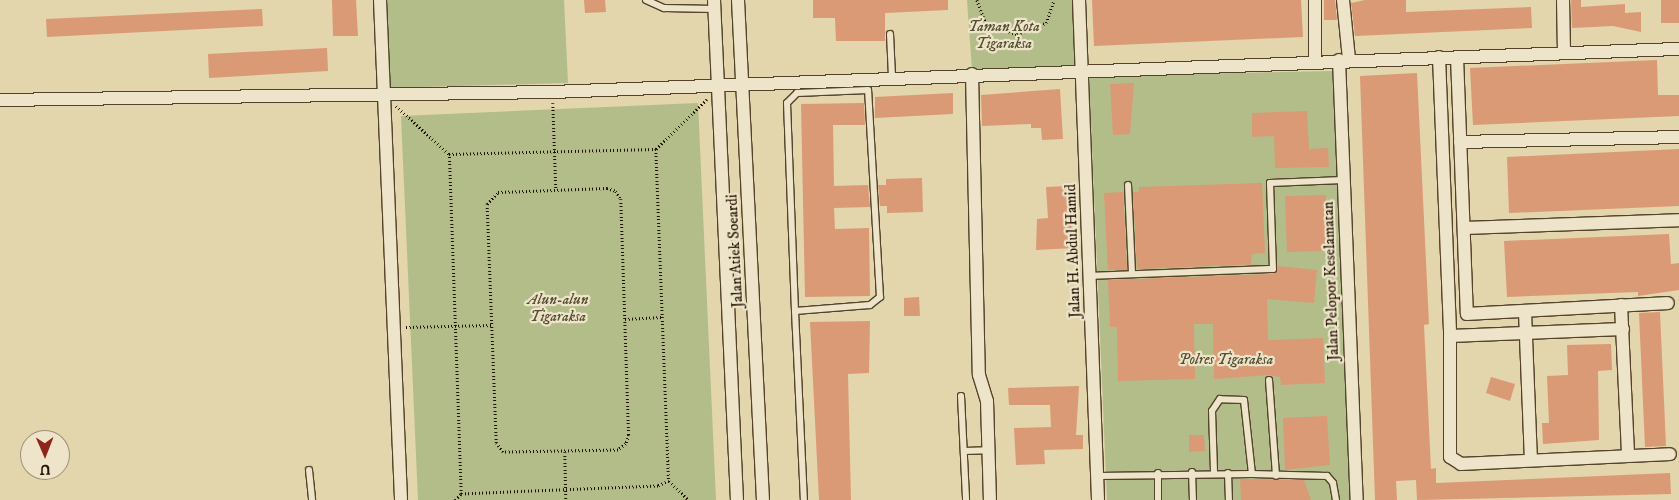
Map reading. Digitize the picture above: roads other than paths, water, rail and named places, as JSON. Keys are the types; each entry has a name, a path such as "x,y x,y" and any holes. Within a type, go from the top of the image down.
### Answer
{"street":[{"path":"380,0 392,328 401,500"},
{"name":"Jalan Atiek Soeardi","path":"738,0 764,500"},
{"name":"Jalan H. Abdul Hamid","path":"1079,0 1098,500"},
{"path":"1315,0 1315,60"},
{"name":"Jalan Pelopor Keselamatan","path":"1343,0 1343,180 1357,500"},
{"path":"1563,0 1564,51"},
{"name":"Jalan Atiek Soeardi","path":"715,4 737,500"},
{"path":"0,100 552,92 1315,60 1679,49"},
{"path":"1439,57 1450,336 1450,457 1461,464 1531,459 1670,454"},
{"path":"1457,57 1467,314 1668,303"},
{"path":"972,74 979,375 986,401 990,500"},
{"path":"1460,142 1679,138"},
{"path":"1444,179 1462,178"},
{"path":"1464,228 1679,220"},
{"path":"1621,305 1628,456"},
{"path":"1525,312 1531,459"},
{"path":"1450,336 1623,329"}],"lane":[{"path":"646,0 664,8 715,4"},
{"path":"890,34 892,77"},
{"path":"795,311 870,305 880,297 868,90 797,93 787,103 795,311 804,500"},
{"path":"1090,276 1273,269 1270,183 1343,180"},
{"path":"1128,185 1132,274"},
{"path":"1269,380 1276,476"},
{"path":"961,396 966,500"},
{"path":"1214,472 1212,411 1220,399 1239,399 1246,405 1252,474"},
{"path":"964,451 988,450"},
{"path":"309,470 312,500"},
{"path":"1098,476 1192,472 1276,476 1327,476 1333,482 1336,500"},
{"path":"1192,472 1192,500"},
{"path":"1158,473 1158,500"},
{"path":"1228,473 1229,500"}],"park label":[{"name":"Taman Kota Tigaraksa","path":"1004,34"},
{"name":"Alun-alun Tigaraksa","path":"558,308"},
{"name":"Polres Tigaraksa","path":"1226,360"}]}
